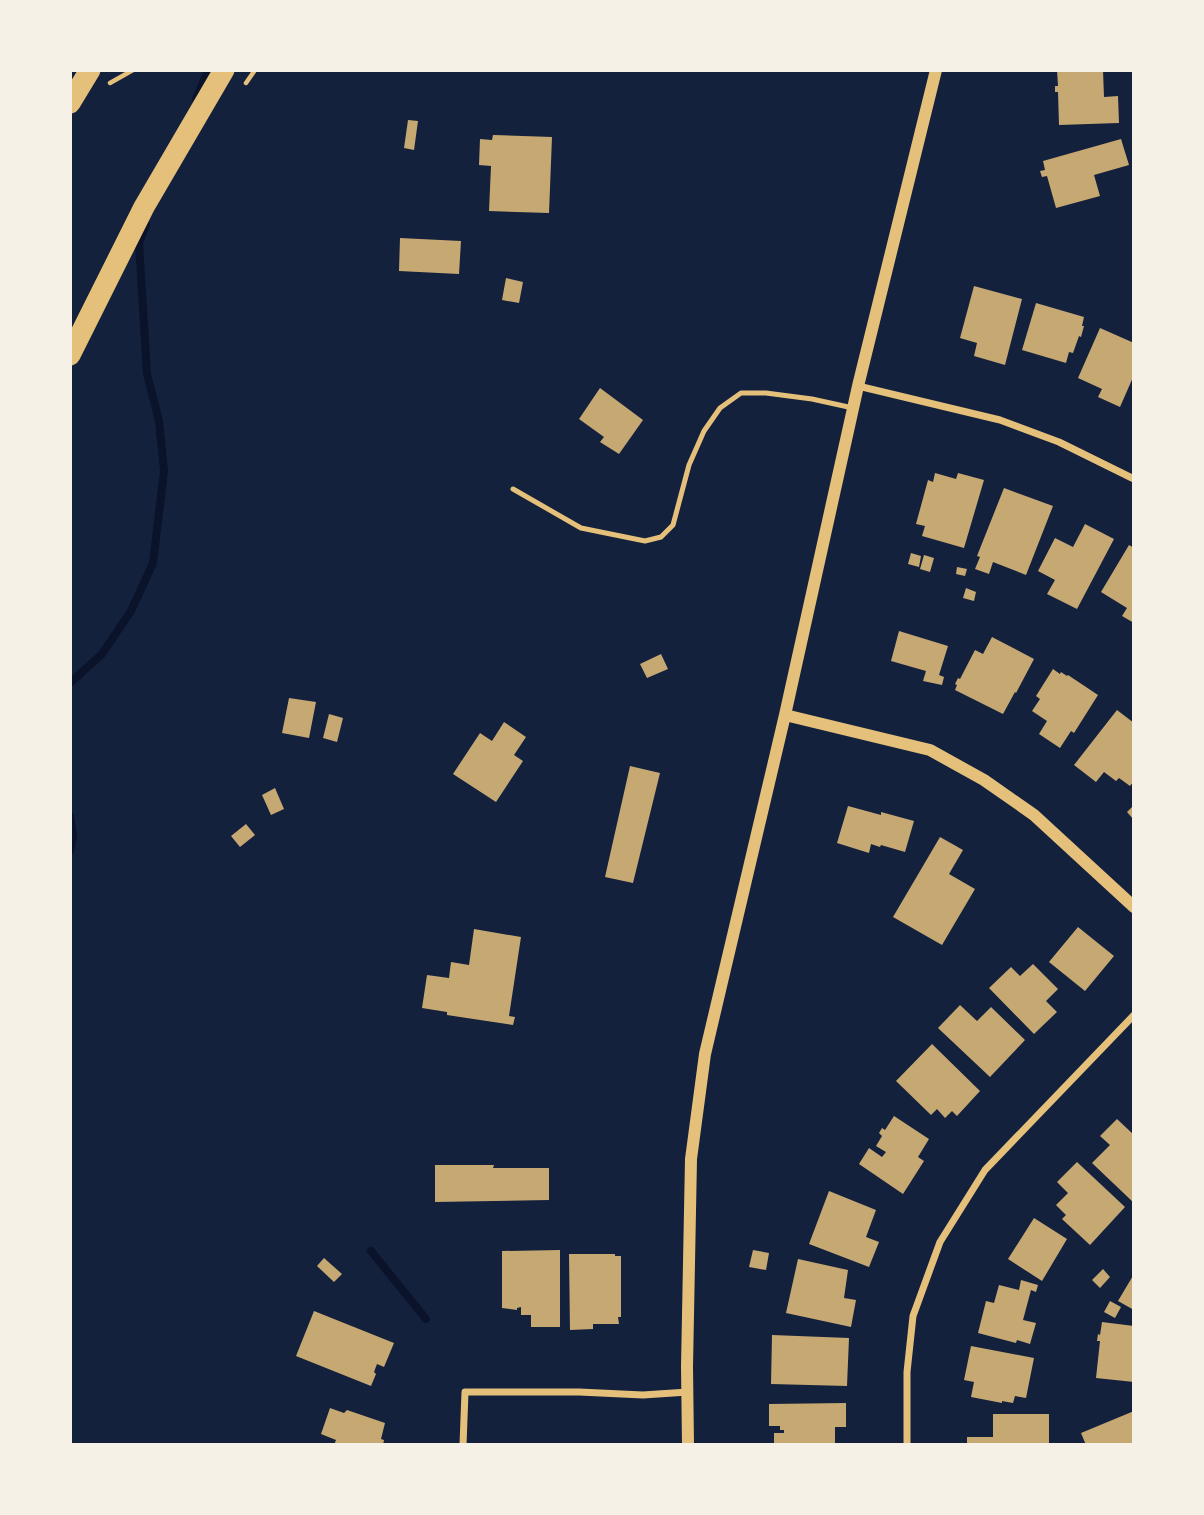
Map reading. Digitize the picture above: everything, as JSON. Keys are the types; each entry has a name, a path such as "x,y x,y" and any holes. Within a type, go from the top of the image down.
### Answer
{"highway":[{"path":"70,103 90,70"},
{"path":"70,355 144,206 225,70"}],"street":[{"path":"688,1445 691,1159 705,1054 785,715 858,386 936,70"},
{"path":"858,386 1000,420 1059,442 1134,479"},
{"path":"785,715 930,750 984,780 1034,815 1134,907"},
{"path":"907,1445 907,1372 913,1316 940,1242 985,1170 1134,1015"},
{"path":"463,1445 465,1392 643,1395 688,1392"}],"lane":[{"path":"513,489 581,527 646,541 661,537 673,524 689,465 704,431 720,408 741,393 800,397 853,408"}],"building":[{"path":"1057,70 1103,70 1104,97 1118,96 1119,123 1059,125 1058,92 1055,92 1055,86 1058,86"},
{"path":"408,120 418,121 414,150 404,148"},
{"path":"493,135 552,137 549,213 489,211 491,166 479,165 480,139 492,140"},
{"path":"1121,139 1129,165 1094,175 1100,196 1056,208 1047,176 1042,177 1040,171 1045,170 1043,161"},
{"path":"400,238 461,241 459,274 399,271"},
{"path":"506,278 523,282 519,303 502,300"},
{"path":"974,286 1022,299 1005,365 974,356 977,343 960,338"},
{"path":"1036,303 1084,317 1081,337 1079,336 1073,353 1069,352 1066,363 1022,350"},
{"path":"1100,328 1134,343 1134,375 1120,407 1098,397 1102,389 1078,378"},
{"path":"600,388 643,420 619,454 600,442 604,437 579,419"},
{"path":"935,473 956,479 958,473 984,480 964,548 922,536 925,526 916,524 928,480 933,482"},
{"path":"1004,488 1053,506 1026,575 993,562 989,574 975,569 980,557 977,556"},
{"path":"1085,524 1114,539 1077,609 1047,594 1055,580 1038,571 1055,538 1073,547"},
{"path":"1129,545 1134,548 1134,623 1122,616 1127,608 1101,592"},
{"path":"911,553 921,556 919,567 908,564"},
{"path":"924,555 934,558 930,572 920,569"},
{"path":"957,567 967,569 965,576 956,574"},
{"path":"966,588 976,592 974,601 963,598"},
{"path":"899,631 948,646 939,675 944,677 942,685 923,681 926,671 891,661"},
{"path":"992,637 1034,659 1003,714 955,690 958,678 960,679 975,650 983,654"},
{"path":"661,654 668,669 647,678 640,664"},
{"path":"1053,669 1068,675 1098,695 1074,733 1071,731 1060,748 1039,734 1047,721 1032,711 1040,699 1036,696"},
{"path":"289,698 316,702 309,738 282,733"},
{"path":"1117,710 1134,723 1134,781 1130,786 1119,778 1116,781 1104,772 1096,782 1074,765"},
{"path":"329,714 343,718 337,742 323,738"},
{"path":"504,722 526,737 514,755 523,761 496,802 453,774 480,733 492,741"},
{"path":"630,766 660,773 633,883 605,877"},
{"path":"275,788 284,809 271,815 262,795"},
{"path":"1134,805 1134,820 1127,812"},
{"path":"848,806 914,821 905,852 871,844 869,853 837,843"},
{"path":"246,824 255,835 240,847 231,836"},
{"path":"940,837 963,850 949,874 975,889 942,945 893,917"},
{"path":"1078,927 1114,956 1085,991 1049,962"},
{"path":"474,929 521,937 509,1016 515,1017 513,1025 447,1015 447,1012 422,1008 427,975 449,978 451,962 469,965"},
{"path":"1033,964 1058,989 1046,1001 1057,1012 1034,1034 989,988 1011,967 1020,976"},
{"path":"960,1005 977,1021 991,1007 1025,1040 990,1077 938,1028"},
{"path":"932,1044 980,1091 957,1116 952,1111 945,1118 937,1109 931,1115 896,1081"},
{"path":"894,1116 929,1139 918,1157 924,1161 903,1194 859,1164 869,1148 882,1157 886,1152 876,1146 882,1136 879,1133 882,1128 885,1130"},
{"path":"1117,1119 1134,1135 1134,1203 1092,1163 1110,1145 1100,1136"},
{"path":"1077,1162 1125,1207 1090,1245 1062,1219 1066,1215 1056,1205 1068,1193 1057,1182"},
{"path":"435,1165 549,1168 549,1200 435,1202"},
{"path":"829,1191 876,1210 866,1237 879,1242 869,1267 809,1244"},
{"path":"1034,1218 1067,1239 1042,1281 1008,1259"},
{"path":"560,1250 560,1327 531,1327 531,1315 521,1315 521,1307 517,1310 502,1308 502,1251"},
{"path":"753,1250 769,1253 766,1270 749,1267"},
{"path":"569,1254 621,1256 619,1324 593,1324 593,1329 570,1330"},
{"path":"324,1258 342,1274 334,1282 317,1266"},
{"path":"798,1259 848,1270 844,1298 856,1300 851,1327 786,1313"},
{"path":"1103,1269 1110,1277 1100,1288 1092,1280"},
{"path":"1134,1274 1134,1310 1118,1301"},
{"path":"1021,1280 1038,1285 1036,1292 1031,1290 1023,1320 1036,1323 1030,1344 978,1333 986,1301 994,1303 999,1285 1019,1290"},
{"path":"1110,1301 1121,1307 1115,1318 1104,1312"},
{"path":"314,1311 394,1343 384,1367 377,1364 371,1386 296,1356"},
{"path":"1102,1322 1134,1326 1134,1382 1096,1378 1100,1341 1097,1341"},
{"path":"772,1335 849,1338 847,1386 771,1384"},
{"path":"971,1346 1034,1358 1026,1398 1015,1396 1013,1403 1002,1403 971,1397 974,1382 964,1380"},
{"path":"846,1403 846,1427 835,1427 835,1445 774,1445 774,1433 784,1433 784,1430 780,1430 780,1426 769,1426 769,1404"},
{"path":"330,1408 344,1413 347,1410 385,1423 381,1439 384,1440 383,1445 334,1445 336,1440 321,1434"},
{"path":"1134,1411 1134,1445 1086,1445 1081,1433"},
{"path":"993,1414 1049,1414 1049,1445 967,1445 967,1437 993,1437"}],"waterway":[{"path":"196,99 208,70"},
{"path":"70,683 102,654 131,611 153,563 164,471 159,421 147,374 139,243 146,225"},
{"path":"70,816 73,836 70,851"},
{"path":"371,1251 426,1319"}]}
